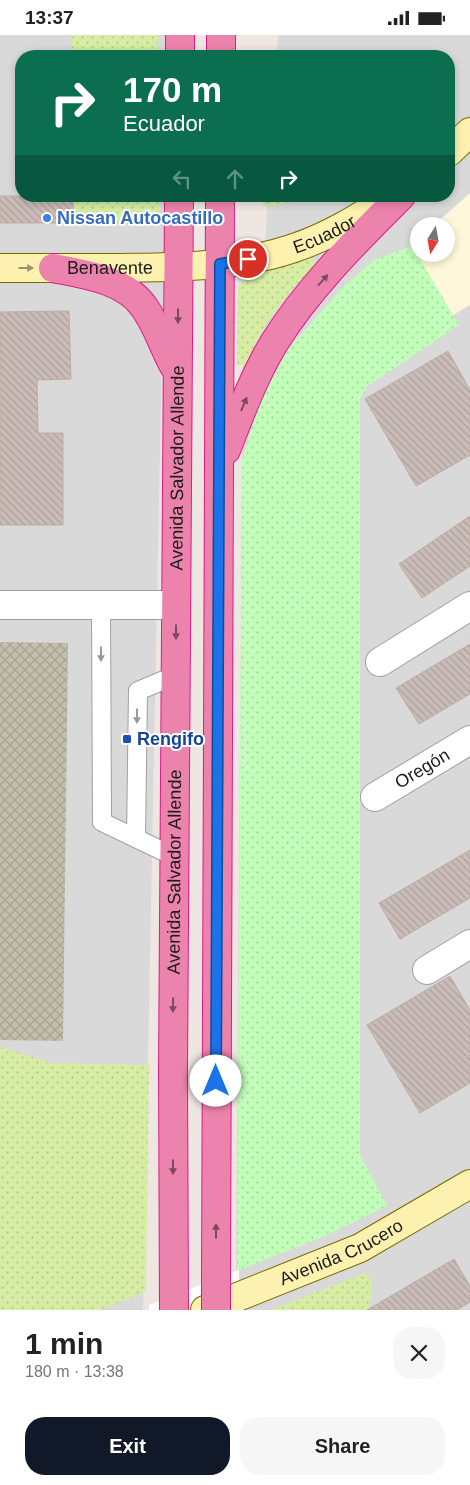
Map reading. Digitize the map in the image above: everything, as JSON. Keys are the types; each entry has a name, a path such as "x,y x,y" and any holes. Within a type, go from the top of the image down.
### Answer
{"highway":[{"path":"180,35 180,50"},
{"path":"221,35 221,50"},
{"name":"Avenida Salvador Allende","path":"173,1303 179,202"},
{"path":"216,1310 220,202"},
{"path":"220,465 255,379 292,317 364,233 395,202"},
{"path":"52,268 110,283 125,290 142,304 159,333 166,353 178,374"}],"main road":[{"path":"455,146 470,132"},
{"name":"Ecuador","path":"220,264 293,249 355,221 384,202"},
{"name":"Benavente","path":"0,268 179,267 220,264"},
{"name":"Avenida Crucero","path":"205,1310 360,1248 470,1184"}],"street":[{"path":"0,605 176,605"},
{"path":"380,662 470,606"},
{"name":"Oregón","path":"375,797 470,740"},
{"path":"427,970 470,944"}],"lane":[{"path":"101,605 102,822 175,857"},
{"path":"136,838 138,691 176,675"}],"shaded area":[{"path":"0,35 166,35 166,50 15,50 15,202 165,202 143,1310 0,1310"},
{"path":"278,35 470,35 470,1310 238,1310 236,1267 243,332 262,298 268,202 455,202 455,50 277,50"},
{"path":"470,193 470,305 453,315 422,263 455,263 455,217 443,217"},
{"path":"0,642 68,643 63,1041 0,1040"}],"green space":[{"path":"71,35 157,35 157,50 72,50"},
{"path":"74,202 160,202 160,224 75,226"},
{"path":"263,202 293,202 263,207"},
{"path":"410,247 410,263 422,263 459,325 366,387 360,399 360,1155 387,1206 327,1235 237,1271 242,461 258,404 290,347 344,286 374,260"},
{"path":"307,258 315,259 316,266 294,287 275,311 245,365 237,365 238,286 253,272"},
{"path":"0,1047 52,1063 149,1065 146,1292 99,1310 0,1310"},
{"path":"365,1273 372,1281 369,1310 270,1310"}],"pier":[{"path":"239,1270 239,1310 149,1310 149,1305"}],"building":[{"path":"0,196 15,196 15,202 73,202 73,223 0,223"},
{"path":"69,311 71,379 37,380 38,433 63,433 63,525 0,525 0,312"},
{"path":"448,351 470,390 470,455 416,486 365,399"},
{"path":"470,516 470,566 422,598 399,564"},
{"path":"470,644 470,694 419,724 396,688"},
{"path":"470,850 470,898 400,939 379,903"},
{"path":"450,976 470,1010 470,1083 420,1113 367,1025"},
{"path":"454,1259 470,1286 470,1302 457,1310 367,1310"}],"place":[{"name":"Nissan Autocastillo","path":"47,218"},
{"name":"Rengifo","path":"127,739"}],"route":[{"path":"216,1081 220,264 248,259"}]}
